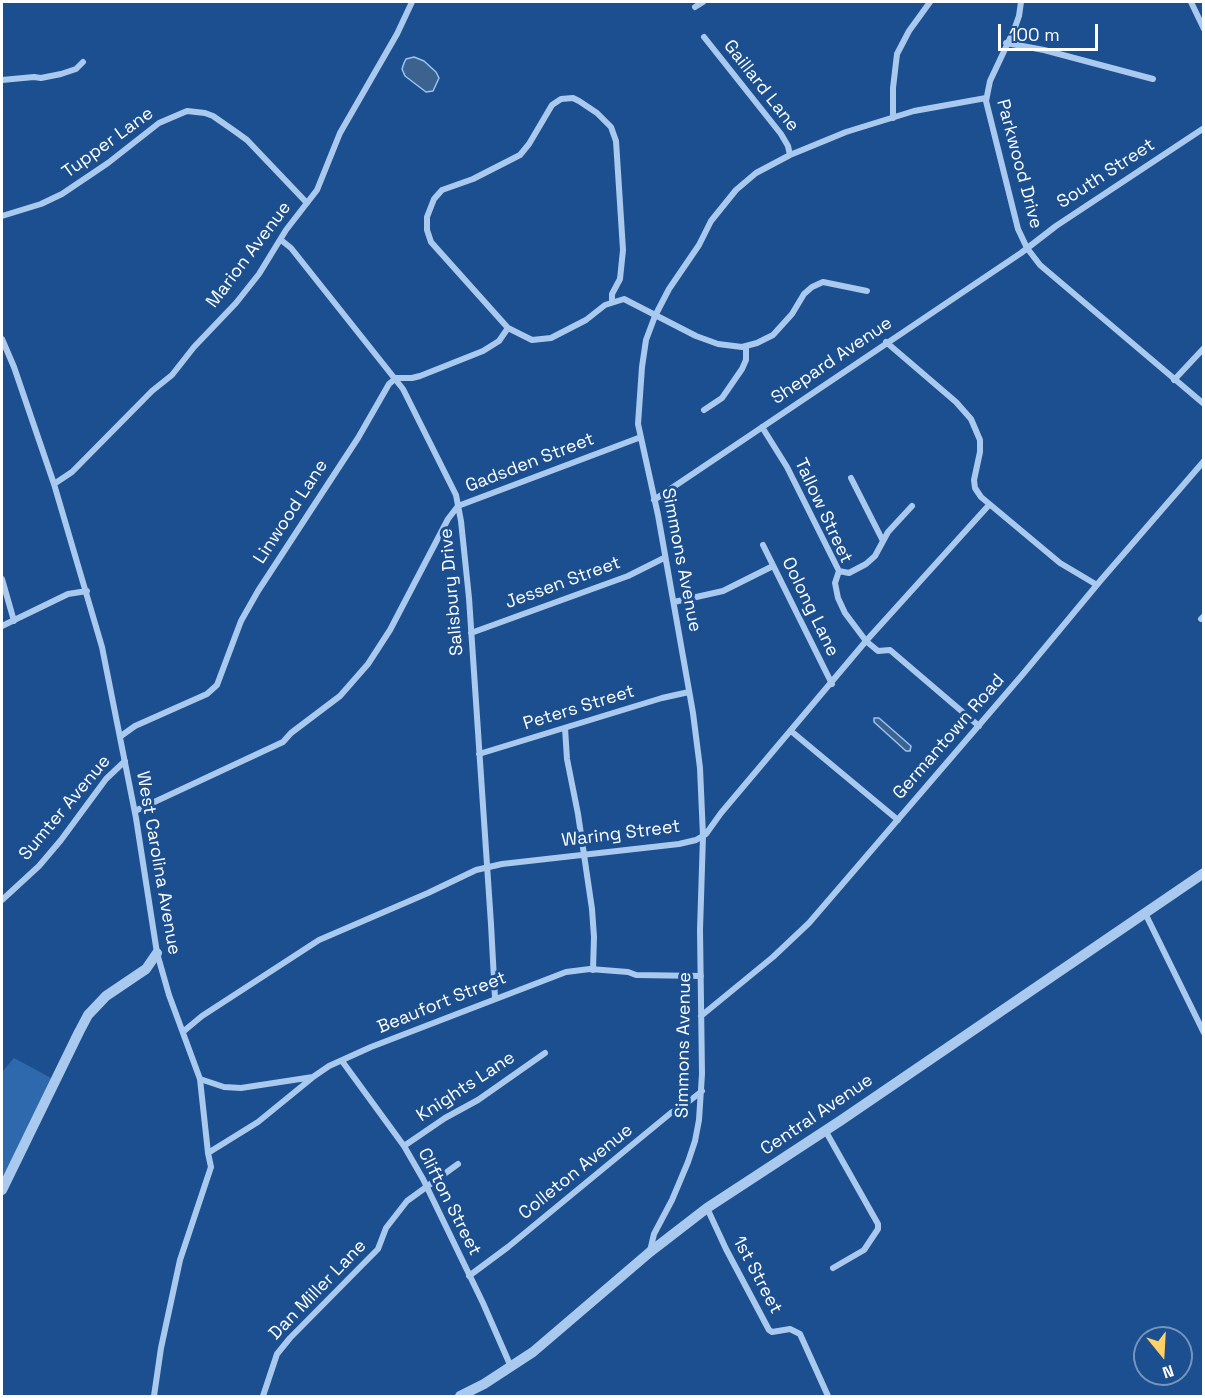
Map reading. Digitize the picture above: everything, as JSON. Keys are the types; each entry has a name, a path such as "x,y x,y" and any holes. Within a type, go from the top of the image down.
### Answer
{"street":[{"name":"Marion Avenue","path":"54,484 72,472 152,391 172,375 259,274 322,179 351,111 397,34 412,2"},
{"path":"695,7 703,2"},
{"path":"893,118 893,88 897,54 909,31 930,2"},
{"name":"Parkwood Drive","path":"1021,2 1019,16 990,81 986,98 986,111 1018,229 1027,248 1040,265 1203,404"},
{"path":"1191,2 1203,29"},
{"name":"Gaillard Lane","path":"704,37 781,134 790,155"},
{"path":"1006,43 1044,50 1153,79"},
{"path":"2,80 41,78 61,74 76,69 83,62"},
{"name":"Simmons Avenue","path":"650,1252 651,1242 672,1200 695,1141 702,1091 700,888 703,836 700,768 689,692 674,602 638,420 643,353 655,316 669,289 699,245 711,221 728,200 756,173 790,155 846,132 914,111 986,98"},
{"path":"612,302 612,294 620,279 623,250 616,141 611,128 597,113 579,100 561,99 552,105 520,155 442,190 434,199 427,217 427,230 431,242 508,328 532,340 551,338 586,320 612,302 628,300 655,316 718,344 746,346 773,335 792,314 804,294 823,282 867,291"},
{"name":"Tupper Lane","path":"2,216 41,204 62,194 108,164 159,123 187,111 213,116 247,140 307,203"},
{"name":"South Street","path":"1027,248 1056,226 1203,128"},
{"name":"Salisbury Drive","path":"281,240 291,248 396,378 412,404 453,487 458,506 471,633 495,998"},
{"name":"Shepard Avenue","path":"654,500 1027,248"},
{"path":"396,378 420,376 483,351 499,341 508,328"},
{"name":"West Carolina Avenue","path":"2,339 14,367 54,484 87,591 121,736 157,953 169,995 200,1079 211,1167 180,1260 161,1348 154,1396"},
{"path":"886,342 956,402 971,419 980,440 974,480 975,488 981,497 1060,562 1097,585"},
{"path":"704,410 722,398 742,369 746,360 746,346"},
{"path":"1174,380 1203,348"},
{"name":"Linwood Lane","path":"121,736 135,726 207,694 217,685 228,661 241,621 258,591 373,415 389,384 396,378"},
{"name":"Tallow Street","path":"762,427 787,467 839,572 835,583 838,598 845,613 866,641"},
{"name":"Gadsden Street","path":"135,811 283,742 291,733 340,696 368,664 390,630 448,519 458,506 641,437"},
{"name":"Germantown Road","path":"701,1016 797,936 979,726 1097,585 1201,470 1203,460"},
{"path":"851,478 883,541"},
{"name":"Waring Street","path":"184,1031 202,1016 319,940 487,867 679,844 703,836 866,641 989,505"},
{"path":"839,572 849,573 875,556 888,532 912,506"},
{"name":"Oolong Lane","path":"763,545 832,684"},
{"name":"Jessen Street","path":"471,633 628,576 664,558"},
{"path":"674,602 723,591 773,566"},
{"path":"2,579 14,621"},
{"path":"2,626 68,594 87,591"},
{"path":"866,641 878,651 890,650 979,726"},
{"name":"Peters Street","path":"479,754 662,698 689,692"},
{"path":"565,728 569,768 593,916 593,970"},
{"path":"791,731 898,820"},
{"name":"Sumter Avenue","path":"2,900 39,866 106,779 125,761"},
{"name":"Central Avenue","path":"460,1396 476,1393 560,1330 650,1252 707,1208 1203,873"},
{"path":"1145,913 1203,1033"},
{"path":"2,1190 88,1016 106,996 146,969 157,953"},
{"name":"Beaufort Street","path":"200,1079 224,1087 241,1088 313,1077 329,1066 558,973 593,970 628,972 636,975 701,976"},
{"name":"Knights Lane","path":"404,1146 445,1118 478,1100 545,1053"},
{"name":"Clifton Street","path":"342,1061 404,1146 483,1303 510,1367"},
{"path":"208,1152 258,1122 313,1077"},
{"name":"Colleton Avenue","path":"469,1276 672,1112 678,1110 702,1091"},
{"path":"825,1130 878,1224 878,1229 864,1250 833,1268"},
{"name":"Dan Miller Lane","path":"263,1396 277,1354 290,1338 378,1249 386,1228 406,1201 458,1164"},
{"name":"1st Street","path":"707,1208 726,1250 769,1330 772,1332 790,1329 800,1334 828,1396"}],"shaded area":[{"path":"414,57 424,61 436,72 439,78 433,91 426,92 405,76 402,69 404,63 406,59"},
{"path":"874,718 879,718 911,746 910,751 906,751 874,722"},
{"path":"14,1058 53,1079 2,1182 2,1072"}]}
